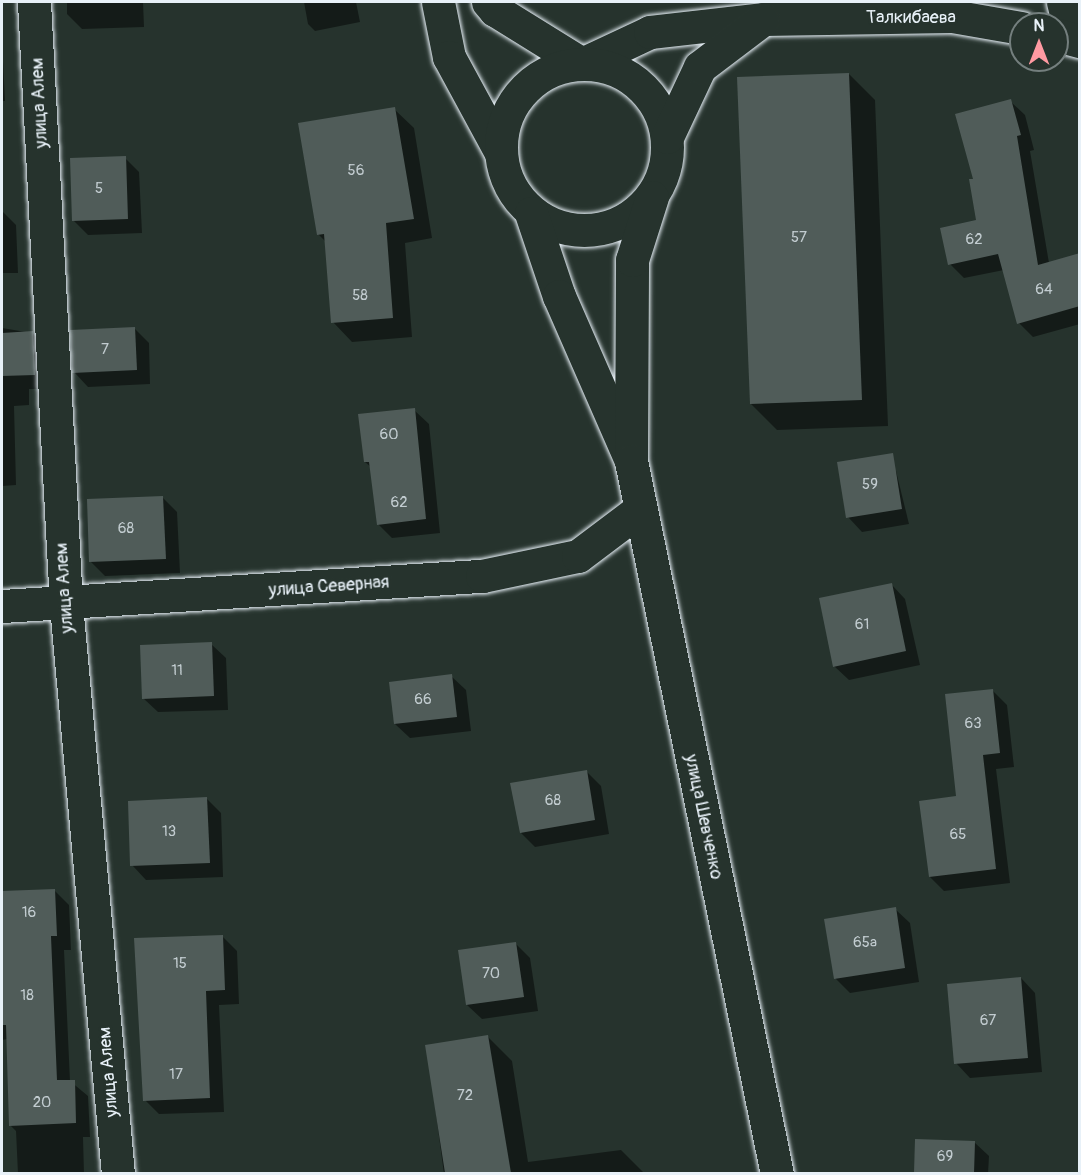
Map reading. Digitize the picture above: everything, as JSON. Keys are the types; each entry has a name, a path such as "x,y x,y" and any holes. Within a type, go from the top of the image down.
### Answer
{"street":[{"name":"улица Алем","path":"34,2 66,604 118,1173"},
{"path":"438,2 448,57 500,151 509,185 531,213 559,296 631,461"},
{"path":"488,2 495,10 582,64"},
{"path":"1063,2 1070,38"},
{"name":"Талкибаева","path":"582,64 650,32 764,19 952,16 1009,26"},
{"path":"667,138 700,67 764,19"},
{"path":"500,151 503,125 514,100 532,81 556,68 582,64 607,67 630,77 648,93 661,114 667,138 665,169 652,197 632,260 631,461"},
{"path":"531,213 555,225 581,231 608,228 632,216 652,197"},
{"name":"улица Шевченко","path":"631,461 639,510 777,1173"},
{"name":"улица Северная","path":"2,606 66,604 482,576 578,556 639,510"}],"building":[{"path":"849,73 862,400 750,404 737,77"},
{"path":"1011,99 1021,135 1017,136 1038,265 1080,253 1080,306 1017,324 998,254 948,265 940,228 976,220 969,179 973,179 955,114"},
{"path":"395,107 414,219 386,223 393,318 331,323 324,234 317,235 298,123"},
{"path":"126,156 128,219 72,221 70,158"},
{"path":"135,327 137,370 72,373 70,330"},
{"path":"33,331 35,375 2,376 2,333"},
{"path":"415,408 426,519 377,525 369,462 364,462 358,414"},
{"path":"893,453 902,509 846,518 837,462"},
{"path":"163,496 166,559 89,562 87,499"},
{"path":"892,583 906,651 833,667 819,598"},
{"path":"212,642 214,696 142,699 140,645"},
{"path":"452,674 457,717 394,724 389,682"},
{"path":"993,689 1000,753 983,755 996,869 929,877 919,801 956,796 945,694"},
{"path":"587,770 595,820 520,833 510,783"},
{"path":"207,797 210,863 130,866 128,801"},
{"path":"55,889 57,936 51,936 57,1080 75,1080 76,1123 9,1126 6,1025 2,1025 2,891"},
{"path":"896,907 905,968 834,979 824,919"},
{"path":"223,935 225,990 206,991 210,1098 143,1101 134,938"},
{"path":"516,942 524,997 466,1005 458,950"},
{"path":"1021,977 1028,1058 954,1064 947,984"},
{"path":"488,1035 511,1173 445,1173 425,1045"},
{"path":"915,1139 975,1141 974,1173 914,1173"}]}
